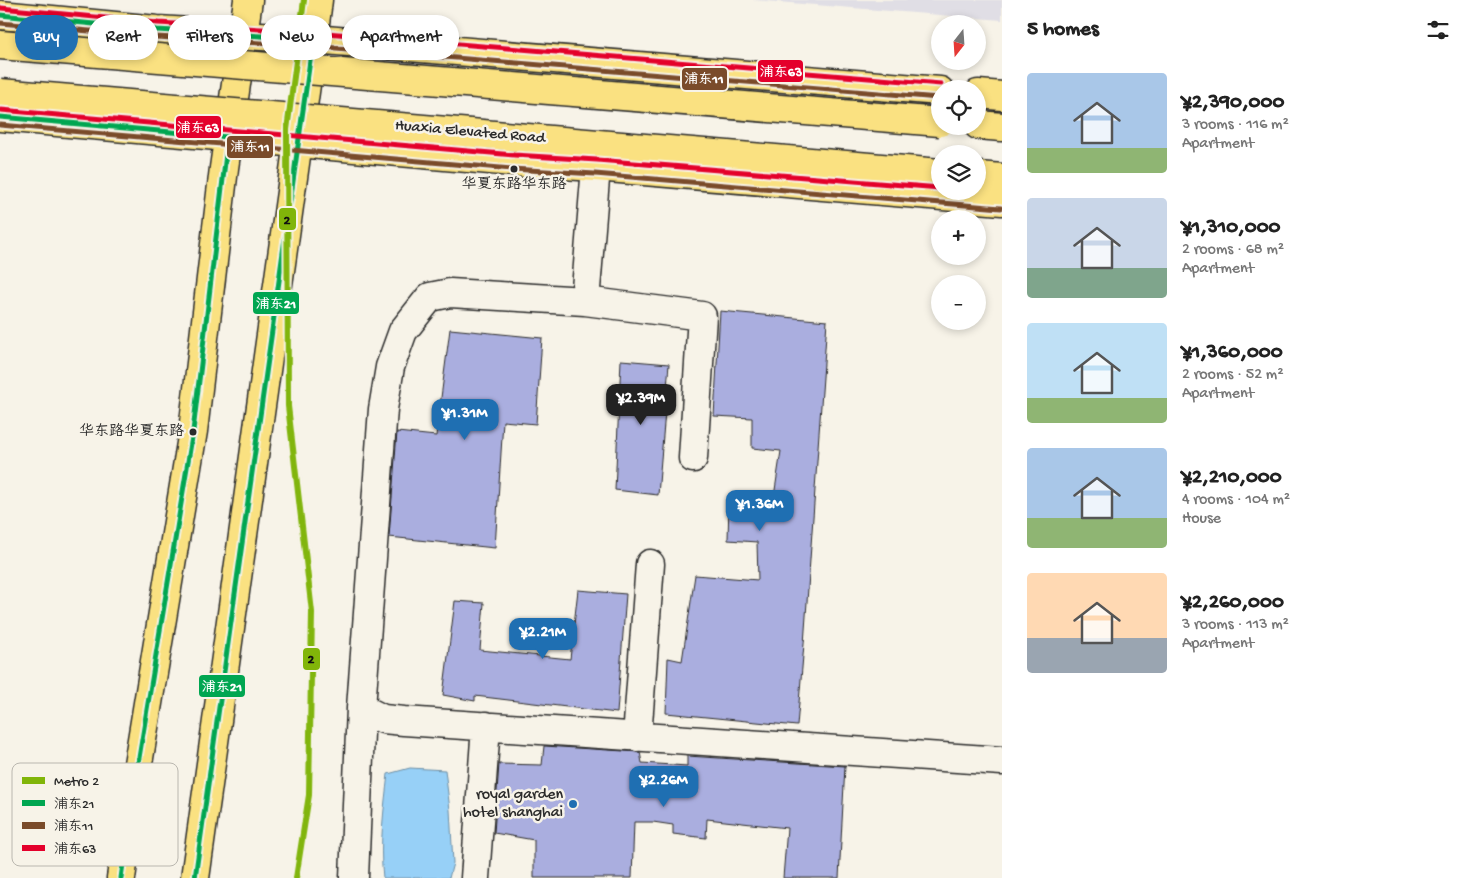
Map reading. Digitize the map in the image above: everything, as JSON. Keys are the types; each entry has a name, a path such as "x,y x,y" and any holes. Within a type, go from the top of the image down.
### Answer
{"main road":[{"path":"246,15 248,0"},
{"path":"316,15 318,0"},
{"path":"0,15 168,31"},
{"path":"0,45 931,121"},
{"path":"332,45 931,90"},
{"path":"138,763 193,431 228,137 239,60"},
{"path":"195,878 310,60"},
{"name":"Huaxia Elevated Road","path":"0,93 931,172"},
{"path":"986,95 1002,96"},
{"path":"0,117 513,162 596,167 1002,201"},
{"path":"986,126 1002,127"},
{"path":"986,177 1002,178"}],"lane":[{"path":"585,301 596,167"},
{"path":"354,878 361,708 383,410 390,367 403,331 430,297 450,293 585,301 702,316 693,458"},
{"path":"637,737 650,564"},
{"path":"361,708 383,719 1002,761"},
{"path":"475,878 486,726"}],"shaded area":[{"path":"752,0 1002,0 1002,20 986,19 986,15 940,15"}],"water":[{"path":"410,768 445,770 450,810 453,863 449,878 383,878 382,839 388,774"}],"building":[{"path":"720,311 827,321 797,726 666,713 668,658 682,661 695,575 758,580 757,542 728,540 729,502 773,503 781,451 752,448 752,418 714,416"},
{"path":"450,329 542,338 536,424 503,421 495,548 389,537 397,432 436,436"},
{"path":"621,360 669,364 658,495 615,490"},
{"path":"578,590 626,594 617,713 475,696 475,701 443,695 455,601 484,603 480,650 570,659"},
{"path":"544,746 640,752 642,763 687,766 687,756 845,766 839,878 783,878 787,828 707,819 706,838 673,834 673,825 634,822 632,878 534,878 534,840 494,833 499,764 542,765"}],"metro line":[{"name":"2","path":"296,878 309,795 312,612 288,406 287,130 304,0"}],"transit line":[{"name":"浦东63","path":"1,8 158,23 314,32 931,83"},
{"name":"浦东21","path":"0,15 157,30 313,39 195,878"},
{"name":"浦东11","path":"0,23 156,37 312,46 931,97"},
{"name":"浦东63","path":"1,110 514,155 931,187"},
{"name":"浦东21","path":"0,117 228,137 193,431 138,763"},
{"name":"浦东11","path":"0,125 512,169 595,174 1001,208"},
{"name":"浦东21","path":"121,878 123,866"}],"place":[{"name":"华夏东路华东路","path":"514,169"},
{"name":"华东路华夏东路","path":"193,432"},
{"name":"royal garden hotel shanghai","path":"573,804"}]}
